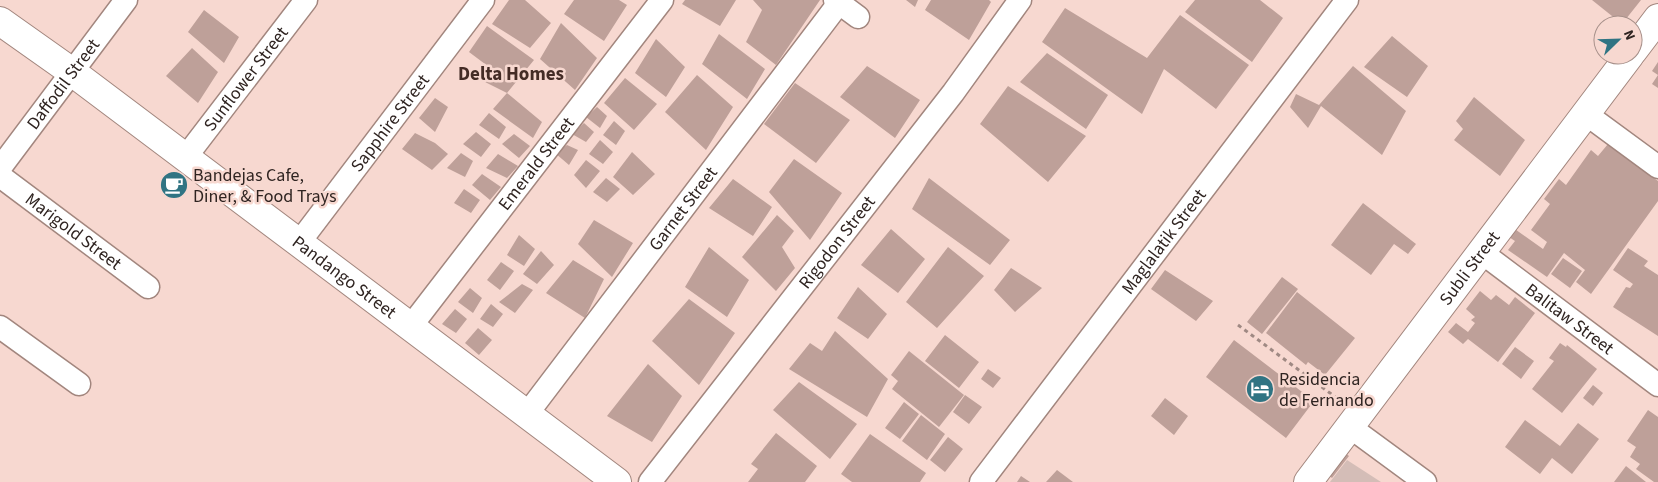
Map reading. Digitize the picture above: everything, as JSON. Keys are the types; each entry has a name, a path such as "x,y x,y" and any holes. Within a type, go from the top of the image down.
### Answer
{"street":[{"name":"Daffodil Street","path":"0,168 126,0"},
{"name":"Sunflower Street","path":"184,158 306,0"},
{"name":"Sapphire Street","path":"298,244 482,0"},
{"name":"Emerald Street","path":"411,326 662,0"},
{"name":"Rigodon Street","path":"650,482 953,93 1020,0"},
{"name":"Maglalatik Street","path":"981,482 1347,0"},
{"path":"837,2 858,17"},
{"name":"Garnet Street","path":"527,414 837,2"},
{"path":"1643,38 1658,18"},
{"name":"Pandango Street","path":"0,21 72,72 298,244 411,326 617,482"},
{"name":"Subli Street","path":"1308,482 1623,65"},
{"path":"1586,114 1658,167"},
{"name":"Marigold Street","path":"0,176 148,287"},
{"name":"Balitaw Street","path":"1481,252 1658,385"},
{"path":"0,327 79,384"},
{"path":"1355,421 1424,482"}],"path":[{"path":"1238,325 1355,421"}],"shaded area":[{"path":"1347,460 1381,482 1330,482"}],"building":[{"path":"509,0 525,0 551,23 530,48 492,24"},
{"path":"574,0 619,0 627,5 604,41 564,14"},
{"path":"685,0 736,0 720,26 682,4"},
{"path":"753,0 820,0 776,65 746,42 762,10"},
{"path":"906,0 918,0 915,7"},
{"path":"931,0 989,0 991,2 969,40 925,10"},
{"path":"1195,0 1260,0 1283,18 1252,62 1185,12"},
{"path":"1592,0 1641,0 1629,15 1611,15"},
{"path":"1065,8 1147,58 1180,15 1249,65 1216,109 1164,69 1142,114 1042,42"},
{"path":"204,10 239,37 224,63 188,32"},
{"path":"561,23 597,58 575,90 540,59"},
{"path":"487,26 534,60 507,93 483,81 485,64 469,52"},
{"path":"719,34 765,69 747,99 702,64"},
{"path":"1392,36 1428,66 1407,97 1364,67"},
{"path":"656,39 685,67 666,97 635,73"},
{"path":"192,48 218,72 198,103 166,76"},
{"path":"1047,53 1108,95 1086,129 1020,82"},
{"path":"1658,62 1658,75 1652,71"},
{"path":"867,66 920,100 895,138 840,97"},
{"path":"1353,66 1406,111 1382,155 1321,106 1308,128 1290,107 1296,94 1319,105"},
{"path":"697,75 733,107 706,150 665,112"},
{"path":"1658,75 1658,88 1652,84"},
{"path":"625,78 657,104 634,130 604,103"},
{"path":"795,83 850,120 816,163 764,124"},
{"path":"1008,86 1086,136 1048,182 980,124"},
{"path":"507,93 542,122 533,138 493,109"},
{"path":"1474,97 1525,140 1500,176 1454,140 1463,129 1456,121"},
{"path":"435,98 448,107 435,132 419,118"},
{"path":"597,107 607,116 600,128 586,117"},
{"path":"489,113 506,127 499,139 479,125"},
{"path":"614,121 625,131 616,145 603,135"},
{"path":"584,123 594,132 586,142 572,134"},
{"path":"476,132 491,144 481,157 463,144"},
{"path":"415,133 435,143 448,154 432,170 402,149"},
{"path":"514,134 530,146 519,158 502,144"},
{"path":"600,140 613,152 603,164 589,154"},
{"path":"1608,144 1658,181 1658,201 1591,294 1576,282 1585,270 1564,253 1547,277 1508,250 1515,241 1506,235 1512,227 1543,249 1547,242 1531,230 1550,204 1544,199 1559,179 1566,185 1591,150 1598,156"},
{"path":"567,145 578,150 569,165 555,153"},
{"path":"632,152 655,174 633,195 613,177"},
{"path":"461,153 473,161 465,177 447,168"},
{"path":"498,154 518,166 507,178 486,168"},
{"path":"794,159 842,193 810,240 769,192"},
{"path":"586,160 600,171 586,188 574,175"},
{"path":"482,174 501,187 490,200 472,185"},
{"path":"606,178 620,189 607,202 593,192"},
{"path":"929,178 1010,240 990,265 912,209"},
{"path":"733,179 772,207 753,236 709,208"},
{"path":"464,189 480,200 471,213 454,203"},
{"path":"1363,203 1416,244 1408,254 1394,244 1371,275 1331,245"},
{"path":"777,215 794,231 782,247 795,268 776,291 742,257"},
{"path":"594,220 633,243 612,277 578,244"},
{"path":"891,229 925,259 898,293 861,265"},
{"path":"519,235 535,249 524,266 507,255"},
{"path":"709,247 749,280 727,317 685,287"},
{"path":"948,247 984,276 937,328 906,302"},
{"path":"1628,248 1648,261 1644,266 1658,275 1658,336 1613,307 1626,287 1630,288 1633,284 1613,270"},
{"path":"541,251 554,265 537,284 523,274"},
{"path":"1563,258 1582,271 1570,288 1551,274"},
{"path":"573,260 604,279 585,318 546,293"},
{"path":"501,262 514,271 500,290 487,280"},
{"path":"1011,268 1042,288 1015,312 994,290"},
{"path":"1165,270 1213,301 1196,321 1151,289"},
{"path":"1282,277 1298,289 1262,334 1247,322"},
{"path":"522,284 533,290 515,313 499,302"},
{"path":"858,287 887,314 868,339 837,318"},
{"path":"470,288 482,298 473,313 458,302"},
{"path":"1480,291 1491,300 1496,295 1509,305 1515,297 1535,313 1498,362 1468,339 1463,344 1448,332 1456,323 1468,332 1475,323 1471,320 1475,317 1466,309"},
{"path":"1297,292 1355,338 1325,375 1308,362 1306,365 1266,333"},
{"path":"689,299 735,333 699,385 652,341"},
{"path":"491,304 503,314 493,327 480,319"},
{"path":"455,309 467,319 456,333 442,324"},
{"path":"478,328 492,340 479,355 465,343"},
{"path":"835,331 888,379 867,417 789,369 810,343 822,351"},
{"path":"945,335 979,362 959,388 925,361"},
{"name":"Residencia de Fernando","path":"1234,340 1314,401 1286,438 1206,377"},
{"path":"1560,343 1566,347 1567,345 1597,369 1562,413 1532,389 1554,361 1549,358"},
{"path":"1515,347 1534,361 1521,379 1502,364"},
{"path":"909,351 964,395 939,427 892,389 898,381 891,375"},
{"path":"648,364 682,396 652,442 607,416"},
{"path":"988,369 1001,378 993,388 981,379"},
{"path":"799,382 857,424 830,459 773,410"},
{"path":"1593,385 1603,393 1593,406 1583,398"},
{"path":"965,395 982,407 969,424 953,412"},
{"path":"1165,398 1188,416 1174,435 1151,416"},
{"path":"904,402 919,414 900,439 885,428"},
{"path":"1648,410 1658,417 1658,482 1654,482 1636,469 1640,464 1630,457 1636,447 1627,441"},
{"path":"921,415 945,434 927,460 902,441"},
{"path":"1525,420 1560,446 1578,423 1599,439 1572,474 1552,458 1540,474 1505,447"},
{"path":"776,433 817,466 805,482 748,482 758,469 751,464"},
{"path":"870,434 926,473 920,482 852,482 841,474"},
{"path":"948,437 963,449 945,472 930,460"},
{"path":"1339,448 1349,456 1332,478 1322,470"},
{"path":"1626,466 1646,482 1614,482"},
{"path":"1057,470 1073,482 1046,482"},
{"path":"1021,476 1030,482 1017,482"}],"place":[{"name":"Bandejas Cafe, Diner, & Food Trays","path":"174,185"},
{"name":"Residencia de Fernando","path":"1260,389"}],"district":[{"name":"Delta Homes","path":"511,73"}]}
